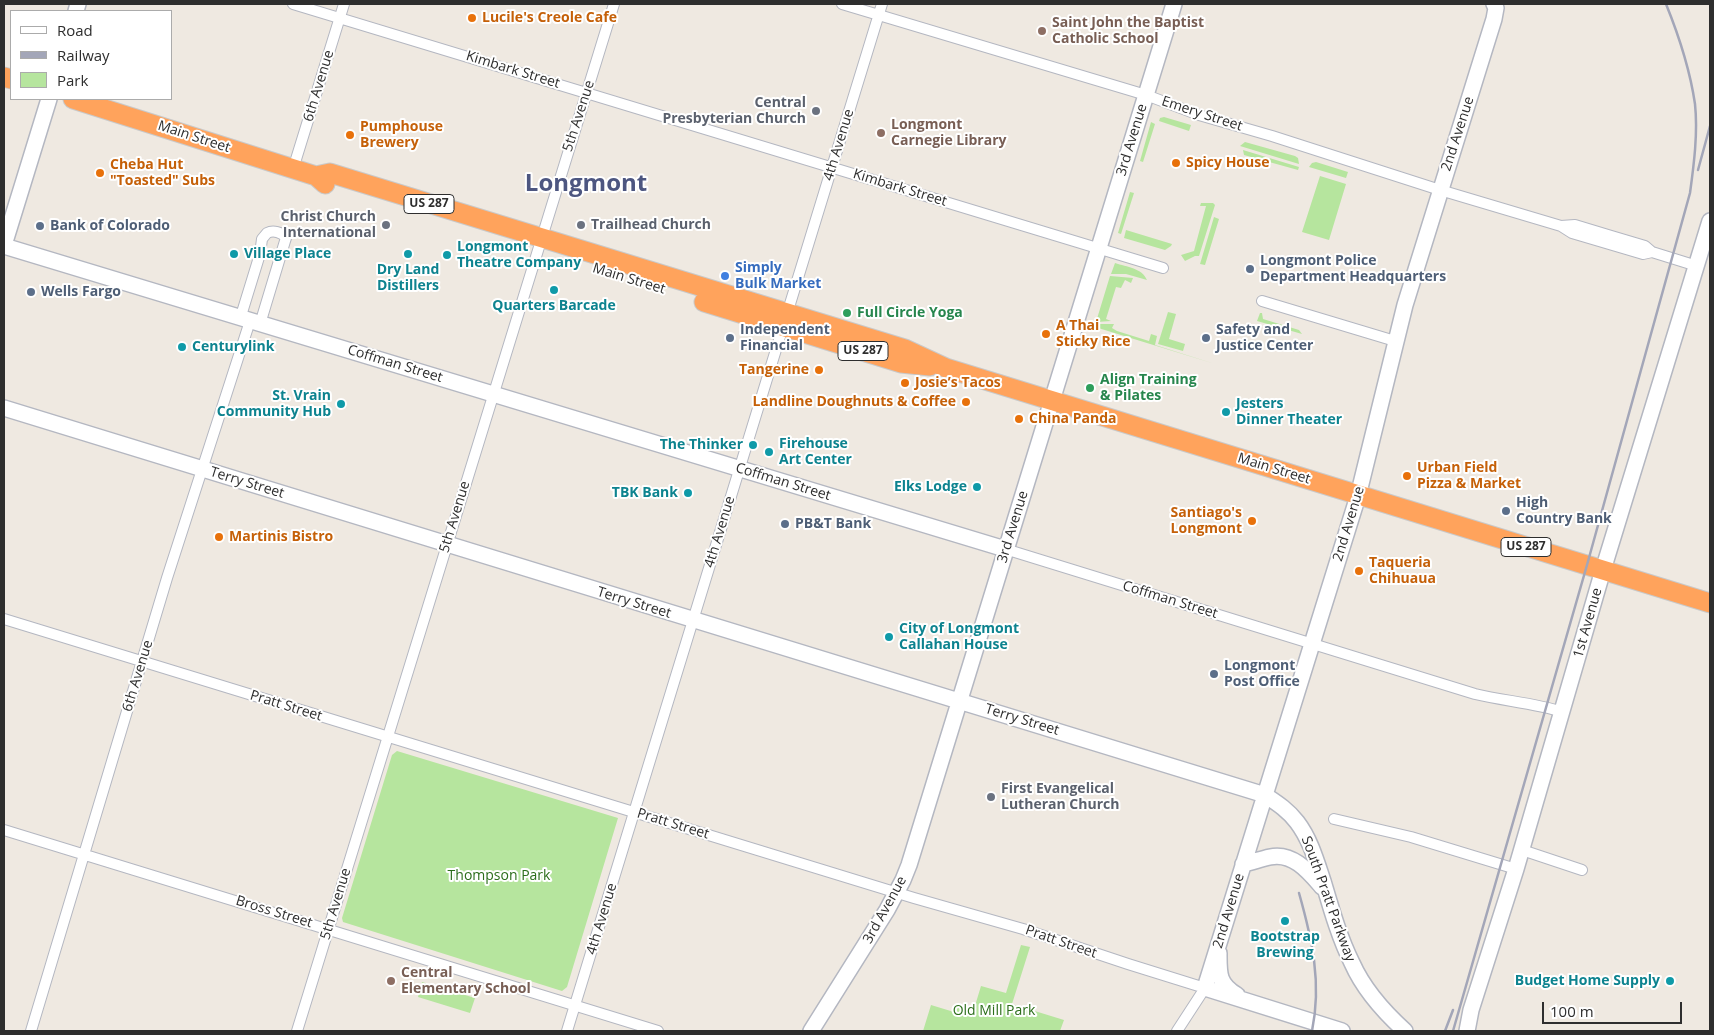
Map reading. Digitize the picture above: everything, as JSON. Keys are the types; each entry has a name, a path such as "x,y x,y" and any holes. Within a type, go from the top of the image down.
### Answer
{"highway":[{"name":"Main Street","path":"76,100 293,168 316,176 327,186 539,245 785,320 901,363 946,368 1603,570"},
{"name":"US 287","path":"1603,570 1710,603"}],"street":[{"name":"Kimbark Street","path":"293,4 1163,268"},
{"name":"6th Avenue","path":"293,168 344,4"},
{"name":"5th Avenue","path":"297,1031 614,4"},
{"name":"Emery Street","path":"842,4 1146,95 1201,116 1272,136 1440,190 1561,226 1575,225 1645,246 1652,252 1697,266"},
{"name":"4th Avenue","path":"567,1031 882,4"},
{"name":"3rd Avenue","path":"811,1031 897,892 909,864 1174,4"},
{"name":"2nd Avenue","path":"1178,1031 1213,987 1219,941 1358,496 1405,305 1494,19 1495,6"},
{"path":"4,245 49,100"},
{"name":"1st Avenue","path":"1468,1029 1471,1010 1522,850 1603,570 1710,221"},
{"name":"6th Avenue","path":"31,1031 143,661 250,321 286,241 283,235 275,232 267,232 262,239 250,321"},
{"name":"Coffman Street","path":"4,245 1006,549 1475,694 1546,707 1562,712"},
{"path":"1262,301 1395,341"},
{"name":"Terry Street","path":"4,408 1265,795"},
{"name":"Pratt Street","path":"4,619 387,738 1022,928 1128,964 1213,987 1251,1003 1342,1031"},
{"name":"South Pratt Parkway","path":"1265,795 1287,811 1304,833 1313,850 1344,946 1363,984 1377,1003 1406,1031"},
{"path":"1334,819 1411,836 1516,869"},
{"name":"Bross Street","path":"4,830 658,1031"},
{"path":"1522,850 1582,870"},
{"path":"1243,864 1272,856 1290,859 1298,863 1326,891"},
{"path":"1219,941 1219,970 1222,982 1228,990 1251,1003"}],"green space":[{"path":"1164,117 1191,125 1189,131 1159,121 1160,118"},
{"path":"1151,122 1155,124 1143,162 1140,161"},
{"path":"1245,142 1295,156 1298,158 1299,164 1240,146"},
{"path":"1243,150 1299,167 1298,170 1244,155"},
{"path":"1316,162 1348,172 1346,178 1309,167 1312,163"},
{"path":"1320,176 1346,184 1329,240 1302,232"},
{"path":"1130,192 1134,193 1121,234 1118,233"},
{"path":"1201,203 1213,203 1215,205 1199,256 1185,261 1181,255 1194,251 1206,206 1200,206"},
{"path":"1214,217 1219,219 1205,265 1200,264"},
{"path":"1126,230 1172,244 1165,250 1124,238"},
{"path":"1115,263 1138,270 1147,280 1126,274 1111,274"},
{"path":"1110,276 1133,278 1131,283 1125,280 1121,288 1116,287 1106,319 1111,321 1096,322"},
{"path":"1168,312 1176,314 1169,339 1185,344 1183,351 1158,344"},
{"path":"1260,313 1262,313 1263,319 1299,330 1302,334 1257,321"},
{"path":"1096,324 1114,324 1112,328 1117,331 1149,341 1151,334 1157,336 1155,345 1215,364 1095,327"},
{"name":"Thompson Park","path":"397,751 618,818 567,987 562,991 343,922 342,918 392,755"},
{"name":"Old Mill Park","path":"1021,945 1030,947 1012,1004 1064,1020 1060,1031 923,1031 931,1005 954,1012 957,1004 974,1009 981,986 1006,993"},
{"path":"422,982 475,998 470,1013 418,997"}],"railway":[{"path":"1453,1031 1587,565 1690,193 1696,137 1695,104 1684,53 1666,4"},
{"path":"1698,170 1710,126"},
{"path":"1299,893 1308,927 1316,978 1315,1013 1312,1031"},
{"path":"1445,1031 1453,1010"}],"place":[{"name":"Lucile's Creole Cafe","path":"472,18"},
{"name":"Saint John the Baptist Catholic School","path":"1042,31"},
{"name":"Central Presbyterian Church","path":"816,111"},
{"name":"Longmont Carnegie Library","path":"881,133"},
{"name":"Pumphouse Brewery","path":"350,135"},
{"name":"Spicy House","path":"1176,163"},
{"name":"Cheba Hut \"Toasted\" Subs","path":"100,173"},
{"name":"Christ Church International","path":"386,225"},
{"name":"Trailhead Church","path":"581,225"},
{"name":"Bank of Colorado","path":"40,226"},
{"name":"Village Place","path":"234,254"},
{"name":"Dry Land Distillers","path":"408,254"},
{"name":"Longmont Theatre Company","path":"447,255"},
{"name":"Longmont Police Department Headquarters","path":"1250,269"},
{"name":"Simply Bulk Market","path":"725,276"},
{"name":"Quarters Barcade","path":"554,290"},
{"name":"Wells Fargo","path":"31,292"},
{"name":"Full Circle Yoga","path":"847,313"},
{"name":"A Thai Sticky Rice","path":"1046,334"},
{"name":"Independent Financial","path":"730,338"},
{"name":"Safety and Justice Center","path":"1206,338"},
{"name":"Centurylink","path":"182,347"},
{"name":"Tangerine","path":"819,370"},
{"name":"Josie’s Tacos","path":"905,383"},
{"name":"Align Training & Pilates","path":"1090,388"},
{"name":"Landline Doughnuts & Coffee","path":"966,402"},
{"name":"St. Vrain Community Hub","path":"341,404"},
{"name":"Jesters Dinner Theater","path":"1226,412"},
{"name":"China Panda","path":"1019,419"},
{"name":"The Thinker","path":"753,445"},
{"name":"Firehouse Art Center","path":"769,452"},
{"name":"Urban Field Pizza & Market","path":"1407,476"},
{"name":"Elks Lodge","path":"977,487"},
{"name":"TBK Bank","path":"688,493"},
{"name":"High Country Bank","path":"1506,511"},
{"name":"Santiago's Longmont","path":"1252,521"},
{"name":"PB&T Bank","path":"785,524"},
{"name":"Martinis Bistro","path":"219,537"},
{"name":"Taqueria Chihuaua","path":"1359,571"},
{"name":"City of Longmont Callahan House","path":"889,637"},
{"name":"Longmont Post Office","path":"1214,674"},
{"name":"First Evangelical Lutheran Church","path":"991,797"},
{"name":"Bootstrap Brewing","path":"1285,921"},
{"name":"Central Elementary School","path":"391,981"},
{"name":"Budget Home Supply","path":"1670,981"}],"district":[{"name":"Longmont","path":"586,184"}]}
